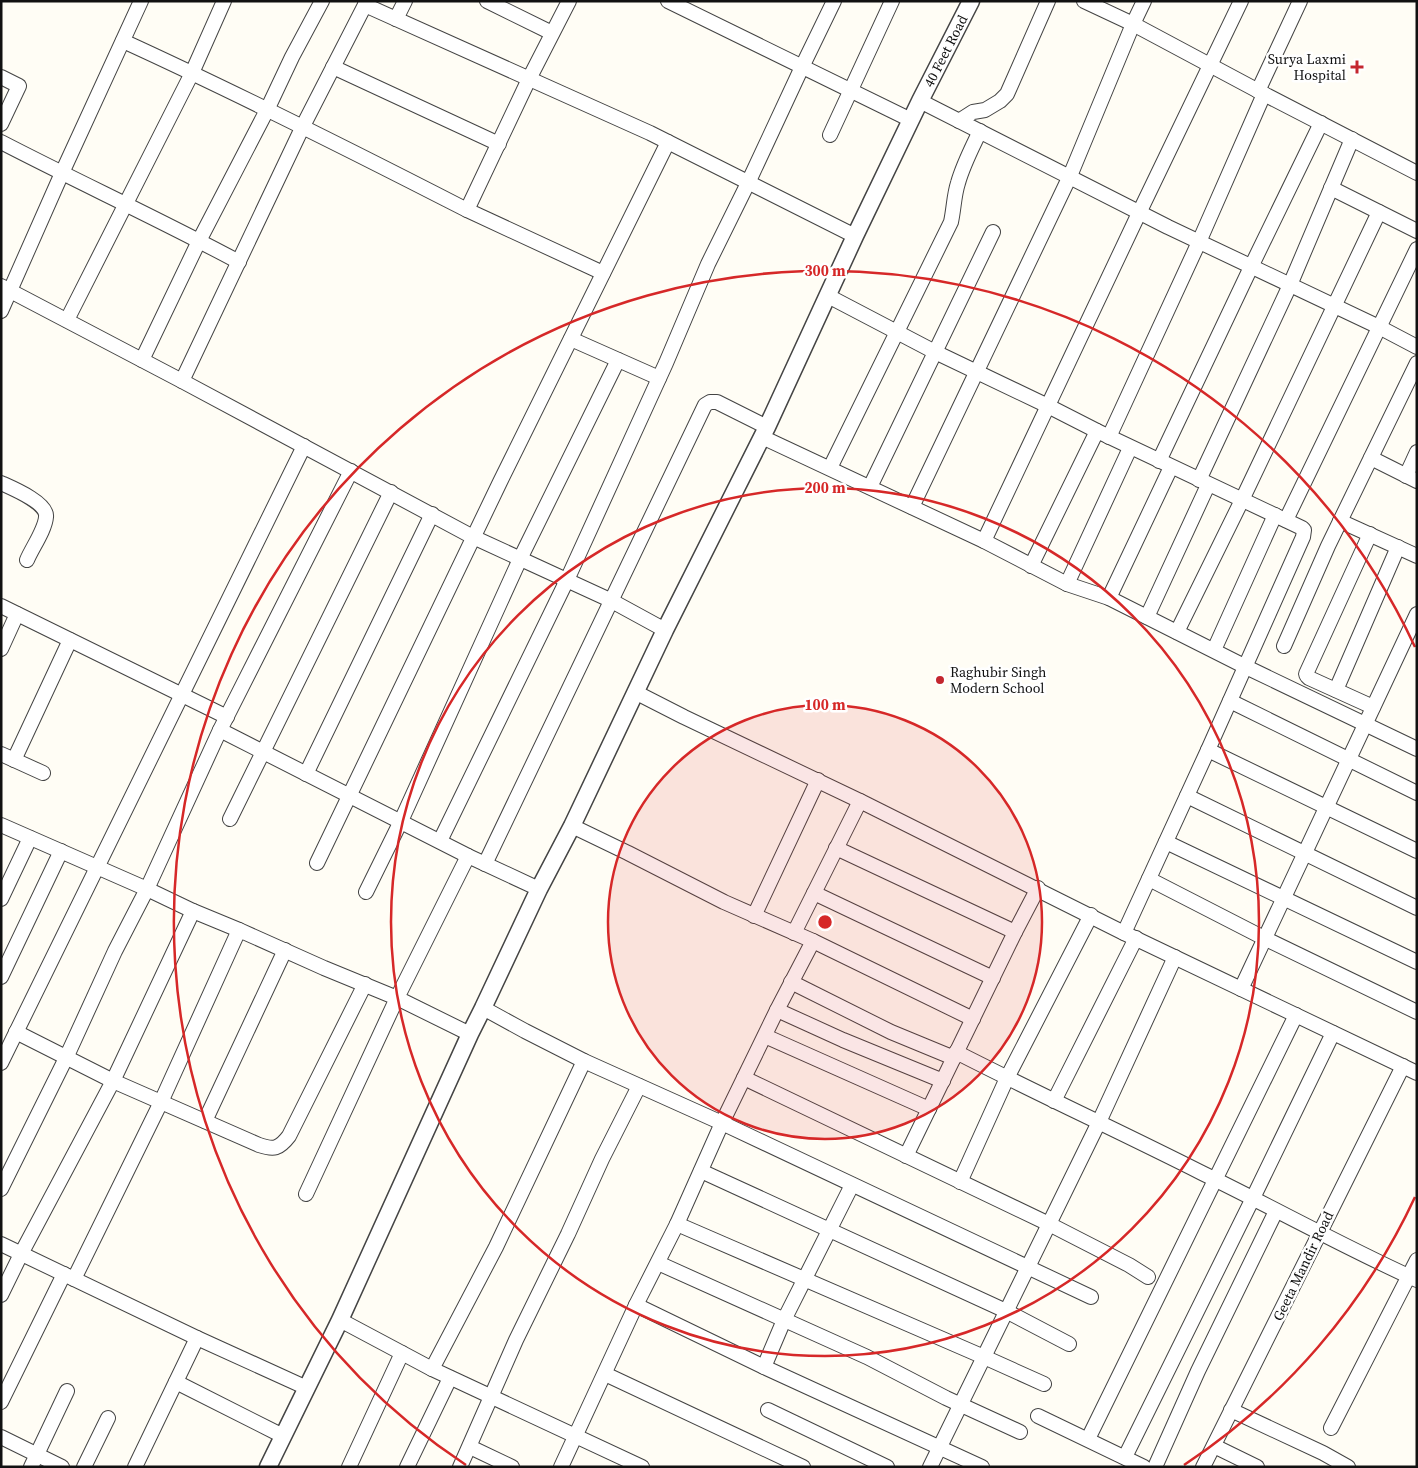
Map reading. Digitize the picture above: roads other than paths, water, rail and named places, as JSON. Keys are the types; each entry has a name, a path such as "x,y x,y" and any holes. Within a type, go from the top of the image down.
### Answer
{"street":[{"path":"1,311 6,288 62,173 141,1"},
{"path":"67,320 192,73 224,1"},
{"path":"142,360 199,241 322,1"},
{"path":"396,19 404,1"},
{"path":"488,1 552,33"},
{"path":"468,210 529,78 569,1"},
{"path":"668,1 911,120"},
{"path":"440,841 566,580 659,378 708,264 834,1"},
{"path":"830,135 892,1"},
{"name":"40 Feet Road","path":"268,1467 340,1320 470,1034 539,888 572,826 665,630 765,432 855,236 971,1"},
{"path":"959,121 973,112 985,110 1000,101 1007,94 1048,1"},
{"path":"912,507 1070,176 1132,24 1144,1"},
{"path":"984,541 1241,1"},
{"path":"1031,566 1103,434 1200,242 1300,1"},
{"path":"1087,2 1417,172"},
{"path":"182,381 302,126 366,3 396,19 668,142 855,236"},
{"path":"123,41 302,126 468,210 603,273"},
{"path":"333,67 499,144"},
{"path":"1,77 19,86 1,124"},
{"path":"920,101 1200,242 1417,347"},
{"path":"1109,598 1251,266 1321,123"},
{"path":"830,468 951,222 958,182 980,131"},
{"path":"1148,617 1352,139"},
{"path":"1,142 239,262"},
{"path":"317,863 473,537 668,142"},
{"path":"1331,188 1417,231"},
{"path":"1177,632 1242,500 1378,212"},
{"path":"870,487 993,232"},
{"path":"1214,650 1417,249"},
{"path":"6,288 473,537 610,600 665,630"},
{"path":"828,296 935,352 1130,448 1302,528 1305,533 1149,879 1130,935 1054,1101"},
{"path":"571,339 659,378"},
{"path":"366,892 401,821 520,559 618,360"},
{"path":"1284,646 1340,521 1417,363"},
{"path":"484,864 705,405 710,402 717,402 765,432 830,468 984,541 1067,584 1109,598 1246,667 1417,749"},
{"path":"1,1063 304,446"},
{"path":"1067,584 1130,448"},
{"path":"1371,458 1411,478 1417,452"},
{"path":"1,1189 66,1058 115,951 147,889 220,730 351,471"},
{"path":"1,483 36,502 46,512 44,525 26,560"},
{"path":"230,819 391,492"},
{"path":"306,774 432,514"},
{"path":"1340,521 1417,556"},
{"path":"1370,534 1306,676 1373,707"},
{"path":"1336,690 1398,547"},
{"path":"1,606 227,717"},
{"path":"1,648 17,614"},
{"path":"1240,989 1417,614"},
{"path":"43,773 7,757 70,640"},
{"path":"635,692 818,780 1240,989 1417,1073"},
{"path":"1230,701 1417,793"},
{"path":"220,730 484,864 539,888"},
{"path":"1208,750 1417,851"},
{"path":"754,916 818,780"},
{"path":"1188,796 1417,908"},
{"path":"794,933 860,801"},
{"path":"1,825 193,911 397,998 470,1034"},
{"path":"572,826 724,902 813,940 973,1019"},
{"path":"1,899 30,838"},
{"path":"1166,842 1417,962"},
{"path":"836,848 1015,932"},
{"path":"1,976 61,851"},
{"path":"306,1194 397,998 468,856"},
{"path":"1149,879 1264,938 1417,1012"},
{"path":"906,1156 1038,888"},
{"path":"814,893 993,978"},
{"path":"1,1295 113,1081 193,911"},
{"path":"960,1182 1007,1078 1091,915"},
{"path":"1,1402 161,1102 239,930"},
{"path":"562,1467 636,1305 678,1224 722,1123 813,940"},
{"path":"204,1121 285,950"},
{"path":"930,1467 1099,1122 1175,957"},
{"path":"791,982 891,1032 955,1055 1007,1078 1413,1278"},
{"path":"16,1032 113,1081 267,1148 274,1148 282,1144 289,1136 365,984"},
{"path":"483,1008 584,1061 722,1123 1091,1297"},
{"path":"777,1010 843,1040 943,1081"},
{"path":"1088,1439 1296,1015"},
{"path":"1125,1457 1333,1033"},
{"path":"765,1036 929,1109"},
{"path":"432,1369 496,1246 584,1061"},
{"name":"Geeta Mandir Road","path":"1203,1467 1403,1066"},
{"path":"744,1078 1049,1224 1129,1265 1148,1277"},
{"path":"460,1467 490,1397 602,1160 640,1086"},
{"path":"701,1171 1006,1311 1069,1344"},
{"path":"764,1367 784,1320 852,1185"},
{"path":"1155,1467 1198,1371 1276,1211"},
{"path":"678,1224 1044,1384"},
{"path":"1,1244 197,1338 307,1388"},
{"path":"1331,1428 1413,1278 1417,1260"},
{"path":"658,1263 867,1357 1020,1432"},
{"path":"636,1305 764,1367 982,1467"},
{"path":"340,1320 450,1378 642,1467"},
{"path":"135,1467 197,1338"},
{"path":"349,1467 402,1353"},
{"path":"605,1374 803,1467"},
{"path":"407,1467 450,1378"},
{"path":"176,1382 283,1436"},
{"path":"34,1461 67,1391"},
{"path":"768,1410 887,1467"},
{"path":"1232,1410 1323,1453 1348,1467"},
{"path":"1038,1416 1144,1467"},
{"path":"84,1467 108,1418"},
{"path":"1,1437 34,1461 62,1467"},
{"path":"470,1446 512,1467"},
{"path":"1214,1446 1257,1467"}],"place":[{"name":"Surya Laxmi Hospital","path":"1357,67"},
{"name":"Raghubir Singh Modern School","path":"940,680"}]}
